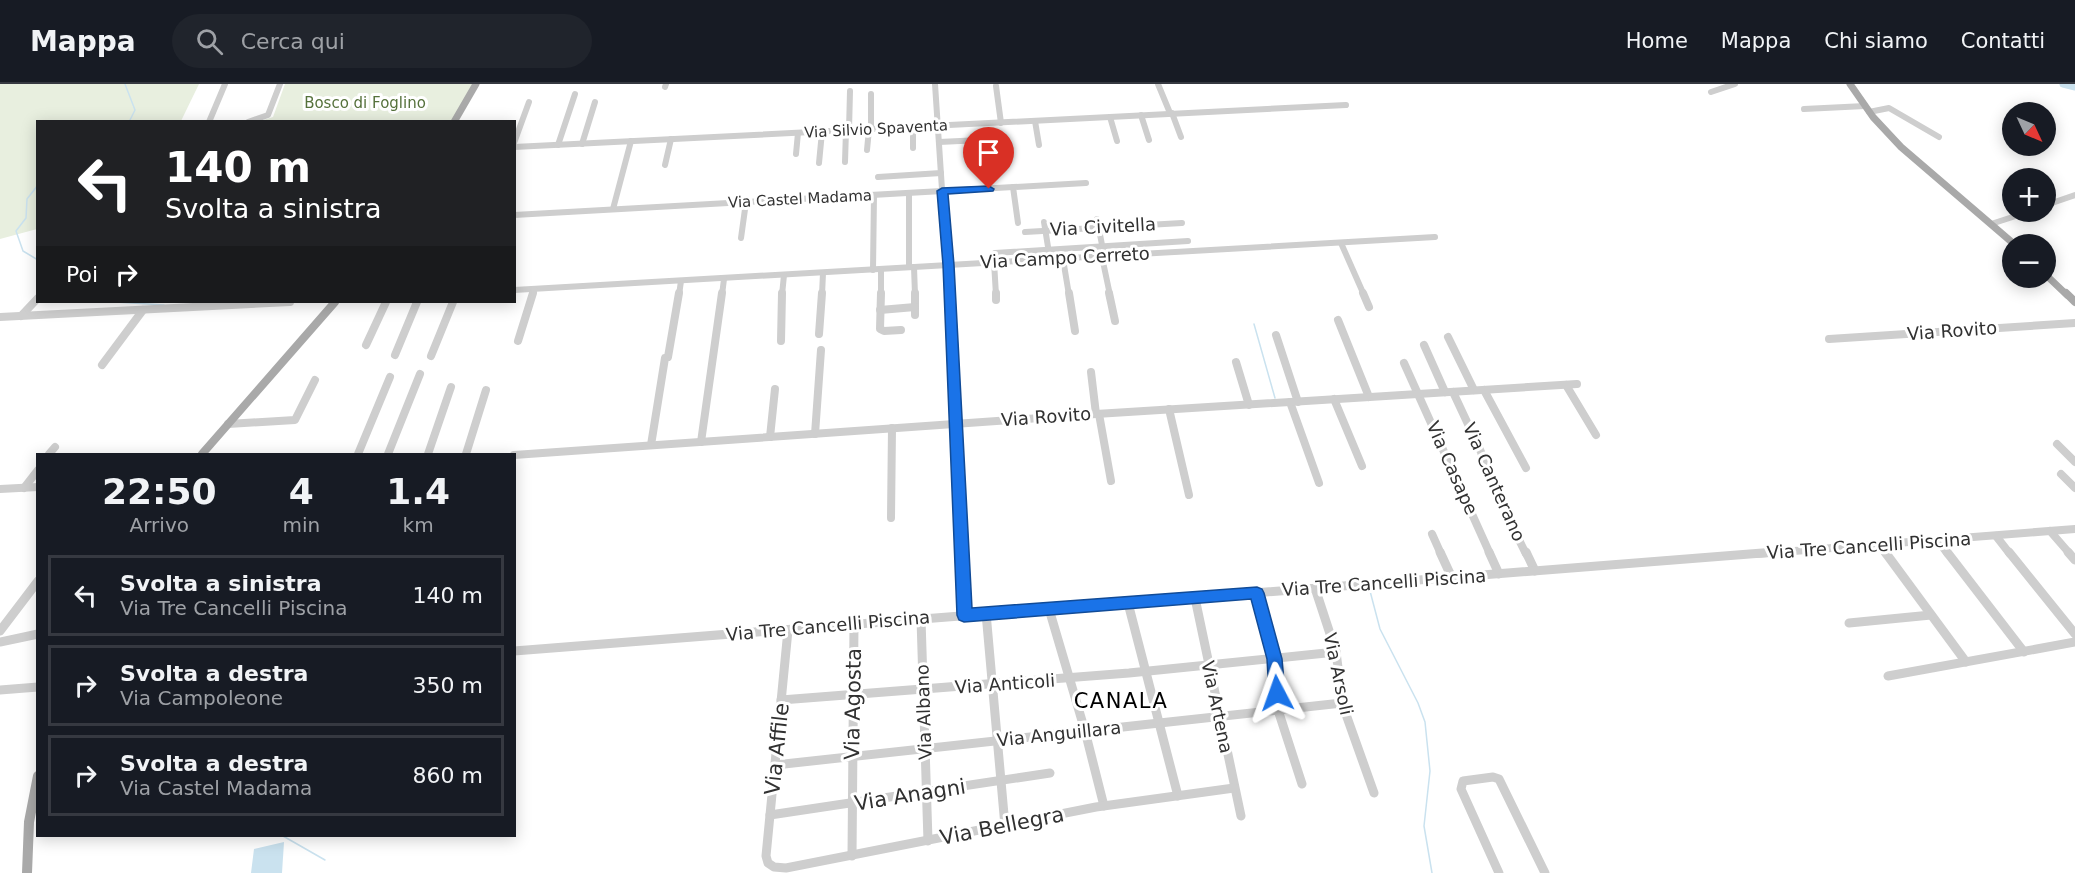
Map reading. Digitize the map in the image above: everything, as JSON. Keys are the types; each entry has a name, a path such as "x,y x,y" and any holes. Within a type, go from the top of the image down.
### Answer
{"main road":[{"path":"455,120 476,84"},
{"path":"1850,84 1867,109 1908,154 2002,234"},
{"path":"2056,285 2075,303"},
{"path":"203,453 334,303"},
{"path":"27,873 29,822 36,786"}],"street":[{"path":"209,120 225,84"},
{"path":"255,120 268,116 280,84"},
{"path":"935,84 948,265 964,615"},
{"path":"1158,84 1181,137"},
{"path":"1711,92 1735,84"},
{"path":"996,86 1001,123"},
{"path":"845,162 850,91"},
{"path":"558,145 574,94"},
{"path":"867,150 871,94"},
{"path":"516,138 530,102"},
{"path":"582,144 595,102"},
{"name":"Via Silvio Spaventa","path":"516,147 1346,105"},
{"path":"1804,109 1889,108 1939,137"},
{"path":"1141,115 1149,140"},
{"path":"1110,117 1117,141"},
{"path":"1035,121 1039,145"},
{"path":"913,127 913,148"},
{"path":"819,163 822,132"},
{"path":"796,154 798,133"},
{"path":"665,165 671,139"},
{"path":"939,142 981,140"},
{"path":"613,209 632,141"},
{"path":"878,177 941,173"},
{"name":"Via Castel Madama","path":"516,214 1086,183"},
{"path":"1013,187 1018,223"},
{"path":"880,310 915,311 909,193"},
{"path":"873,270 874,195"},
{"path":"2056,202 2075,195"},
{"path":"741,238 746,202"},
{"path":"1097,219 1115,321"},
{"path":"1991,224 2002,220"},
{"path":"1044,222 1050,260"},
{"name":"Via Civitella","path":"1025,232 1182,223"},
{"name":"Via Campo Cerreto","path":"516,290 1435,237"},
{"path":"995,253 1188,242"},
{"path":"1341,243 1369,307"},
{"path":"1063,259 1075,331"},
{"path":"994,262 996,300"},
{"path":"881,269 880,330 901,330"},
{"path":"819,334 823,273"},
{"path":"781,340 780,310 784,275"},
{"path":"701,442 724,279"},
{"path":"651,445 681,281"},
{"path":"518,341 534,289"},
{"path":"21,316 36,300"},
{"path":"0,317 143,309 169,305 250,303"},
{"path":"366,345 386,303"},
{"path":"395,355 417,303"},
{"path":"431,356 453,303"},
{"path":"102,365 143,309"},
{"path":"1338,320 1369,397"},
{"name":"Via Rovito","path":"1829,339 2075,323"},
{"path":"1276,335 1298,402"},
{"path":"1448,337 1474,390"},
{"name":"Via Canterano","path":"1424,345 1481,453 1490,480 1535,571"},
{"path":"815,434 821,350"},
{"path":"1236,362 1249,405"},
{"name":"Via Casape","path":"1404,363 1499,574"},
{"path":"1091,372 1111,481"},
{"path":"388,453 420,374"},
{"path":"358,453 390,377"},
{"path":"228,424 297,419 315,380"},
{"path":"1566,384 1596,435"},
{"name":"Via Rovito","path":"516,455 1170,409 1577,384"},
{"path":"428,453 451,387"},
{"path":"770,437 776,389"},
{"path":"466,453 486,390"},
{"path":"1484,390 1526,468"},
{"path":"1334,399 1362,466"},
{"path":"1290,402 1319,483"},
{"path":"1170,409 1189,495"},
{"path":"891,518 892,428"},
{"path":"2057,444 2075,462"},
{"path":"50,453 55,447"},
{"path":"24,488 36,473"},
{"path":"2061,474 2075,488"},
{"path":"0,489 36,487"},
{"name":"Via Tre Cancelli Piscina","path":"516,651 2075,529"},
{"path":"2050,531 2075,560"},
{"path":"1432,534 1452,578"},
{"path":"1996,536 2075,634"},
{"path":"1938,541 2024,652"},
{"path":"1879,545 1966,662"},
{"path":"0,631 36,585"},
{"name":"Via Arsoli","path":"1315,588 1336,652 1342,703 1374,793"},
{"path":"1257,593 1274,659 1278,710 1302,784"},
{"name":"Via Artena","path":"1195,598 1241,816"},
{"path":"1128,603 1178,796"},
{"path":"1049,609 1085,731 1104,806"},
{"path":"986,613 1005,826"},
{"path":"1849,623 1931,615"},
{"path":"0,619 10,618"},
{"name":"Via Albano","path":"921,619 928,841"},
{"name":"Via Agosta","path":"852,856 854,624"},
{"name":"Via Affile","path":"771,866 766,857 788,630"},
{"path":"0,642 36,634"},
{"path":"1888,676 2075,642"},
{"name":"Via Anticoli","path":"781,700 1070,680 1336,652"},
{"path":"0,690 36,687"},
{"name":"Via Anguillara","path":"775,765 1342,703"},
{"name":"Via Anagni","path":"770,815 1050,773"},
{"path":"1499,873 1461,789 1461,784 1465,781 1493,777 1499,779 1545,873"},
{"name":"Via Bellegra","path":"771,866 786,868 1104,806 1234,788"}],"green space":[{"path":"0,84 199,84 181,120 36,120 36,229 0,239"},
{"name":"Bosco di Foglino","path":"285,84 474,84 453,120 263,120 273,117"}],"water":[{"path":"284,842 282,873 251,873 254,849"}],"waterway":[{"path":"125,84 135,110 130,120"},
{"path":"2063,84 2075,87"},
{"path":"36,188 27,199 26,218 16,231 23,251 36,259"},
{"path":"132,303 164,305"},
{"path":"1254,324 1275,398"},
{"path":"1370,591 1380,629 1418,703 1425,722 1430,771 1424,826 1432,873"},
{"path":"285,837 325,860"}],"district":[{"name":"CANALA","path":"1121,701"}],"route":[{"path":"989,189 942,191 948,265 964,615 1257,593 1274,659 1277,693"}]}
